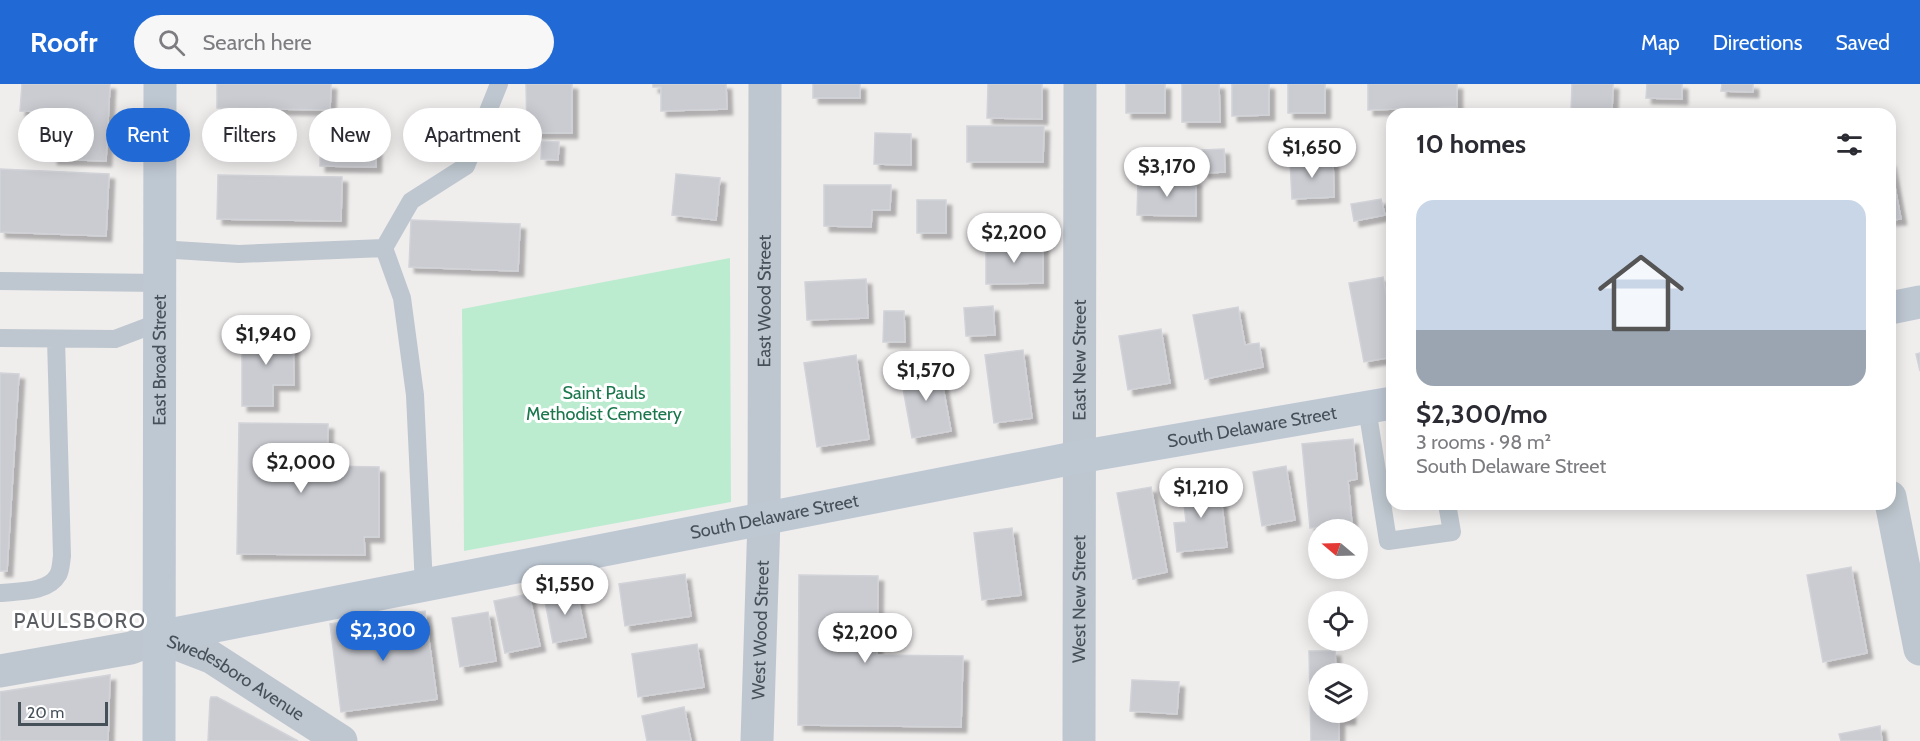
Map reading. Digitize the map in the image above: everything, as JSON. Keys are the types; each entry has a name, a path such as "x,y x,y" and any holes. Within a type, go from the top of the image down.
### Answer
{"main road":[{"name":"East Broad Street","path":"159,741 160,84"},
{"path":"1896,307 1920,302"},
{"name":"South Delaware Street","path":"159,637 1079,457 1379,405"}],"street":[{"name":"East Wood Street","path":"764,519 765,84"},
{"name":"East New Street","path":"1079,457 1080,84"},
{"name":"West New Street","path":"1078,741 1079,457"},
{"path":"1893,510 1920,649"},
{"name":"West Wood Street","path":"757,741 764,519"},
{"path":"0,671 131,648 159,637"},
{"name":"Swedesboro Avenue","path":"159,637 211,657 340,741"}],"lane":[{"path":"424,585 415,395 402,298 384,248 411,201 466,166 499,84"},
{"path":"159,249 239,254 384,248"},
{"path":"0,281 160,283"},
{"path":"0,338 115,339 160,321"},
{"path":"0,593 50,584 59,574 62,556 56,339"},
{"path":"1379,405 1388,541 1452,532 1448,510"}],"green space":[{"name":"Saint Pauls Methodist Cemetery","path":"730,258 731,502 464,551 462,309"}],"building":[{"path":"22,84 110,84 109,108 106,108 106,161 94,161 94,108 20,108"},
{"path":"217,84 331,84 330,108 217,108"},
{"path":"526,84 572,84 572,133 542,133 542,108 526,108"},
{"path":"653,84 726,84 727,109 661,111 661,87 653,87"},
{"path":"813,84 860,84 860,98 813,98"},
{"path":"988,84 1042,84 1042,119 987,118"},
{"path":"1126,84 1165,84 1165,113 1126,113"},
{"path":"1182,84 1219,84 1220,122 1182,122"},
{"path":"1232,84 1269,84 1269,115 1232,116"},
{"path":"1288,84 1325,84 1325,113 1288,113"},
{"path":"1368,84 1457,84 1457,107 1368,110"},
{"path":"1572,84 1613,84 1612,108 1571,108"},
{"path":"1647,84 1682,84 1682,99 1646,98"},
{"path":"1722,84 1753,84 1753,92 1721,91"},
{"path":"967,126 1044,126 1043,162 967,162"},
{"path":"875,133 911,134 911,165 874,164"},
{"path":"542,141 559,142 558,160 542,159"},
{"path":"1224,149 1225,172 1203,173 1202,150"},
{"path":"1333,160 1334,197 1292,199 1290,161"},
{"path":"320,162 376,162 376,167 320,166"},
{"path":"0,169 109,174 106,236 0,232"},
{"path":"676,174 720,178 716,220 672,215"},
{"path":"218,175 342,177 341,221 217,219"},
{"path":"1138,179 1196,180 1196,216 1137,215"},
{"path":"824,185 891,185 890,210 872,210 871,227 824,226"},
{"path":"1896,193 1901,219 1896,219"},
{"path":"1381,199 1385,215 1354,221 1351,204"},
{"path":"917,200 946,200 946,233 917,233"},
{"path":"411,220 520,224 518,271 409,267"},
{"path":"1043,244 1043,283 986,284 986,245"},
{"path":"1383,277 1386,292 1386,358 1364,362 1349,283"},
{"path":"866,279 868,318 807,320 805,282"},
{"path":"993,306 995,335 966,336 964,308"},
{"path":"1238,307 1245,345 1259,343 1263,367 1205,379 1193,315"},
{"path":"884,311 904,311 905,342 883,342"},
{"path":"1161,329 1170,383 1128,390 1119,336"},
{"path":"293,333 294,385 273,385 273,406 242,406 242,334"},
{"path":"1023,350 1032,418 994,423 985,355"},
{"path":"1920,353 1920,371 1916,354"},
{"path":"856,355 869,439 817,447 804,363"},
{"path":"939,365 951,431 912,438 900,372"},
{"path":"0,373 19,374 7,571 0,571"},
{"path":"239,423 328,424 327,466 379,467 379,537 364,537 365,555 237,554"},
{"path":"1353,439 1357,479 1348,481 1352,519 1309,519 1302,444"},
{"path":"1286,466 1295,520 1262,526 1253,472"},
{"path":"1219,481 1227,547 1177,552 1174,523 1186,522 1182,485"},
{"path":"1151,487 1167,572 1133,579 1117,493"},
{"path":"1012,528 1021,595 982,600 974,533"},
{"path":"1851,567 1867,653 1823,662 1807,575"},
{"path":"685,574 691,616 625,626 619,584"},
{"path":"799,575 878,576 877,655 963,656 961,727 798,725"},
{"path":"576,589 586,637 553,643 544,596"},
{"path":"529,594 540,646 505,653 494,601"},
{"path":"425,611 437,699 341,712 330,624"},
{"path":"488,612 496,661 460,667 452,618"},
{"path":"697,644 704,687 638,697 632,654"},
{"path":"1309,651 1335,651 1336,663 1309,663"},
{"path":"110,675 108,741 0,741 0,692"},
{"path":"1132,680 1179,682 1177,714 1130,711"},
{"path":"211,697 217,697 298,741 208,741"},
{"path":"684,707 691,741 647,741 642,716"},
{"path":"1311,723 1339,723 1339,741 1311,741"},
{"path":"1880,726 1882,741 1841,741 1839,734"}],"district":[{"name":"PAULSBORO","path":"80,621"}]}
